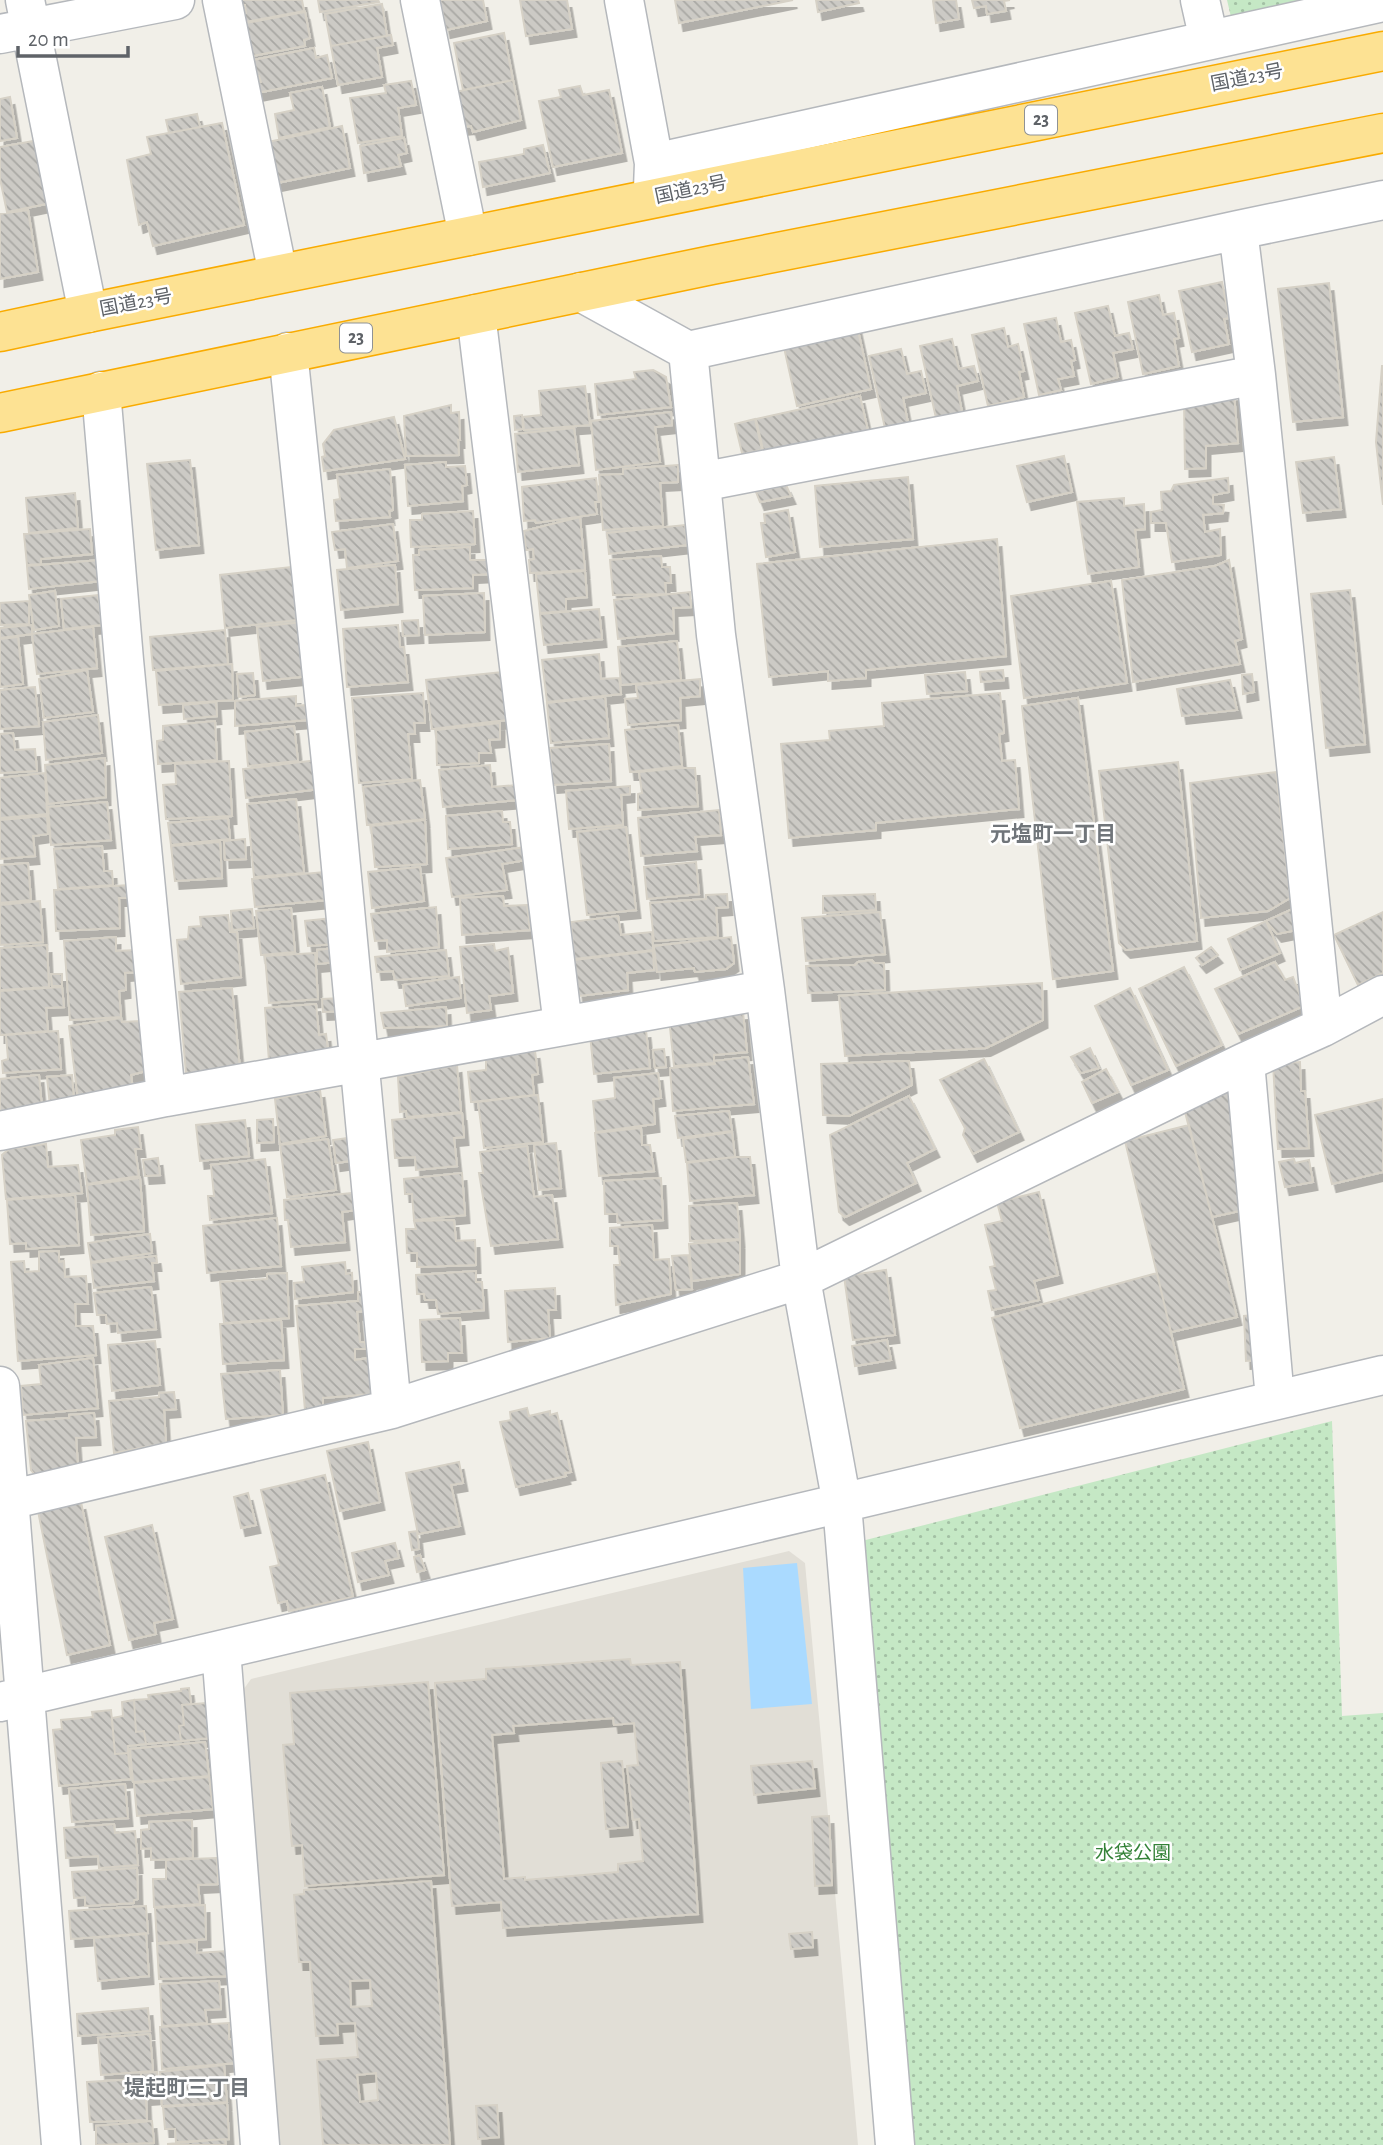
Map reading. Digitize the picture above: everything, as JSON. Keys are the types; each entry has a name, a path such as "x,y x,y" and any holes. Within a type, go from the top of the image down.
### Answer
{"highway":[{"name":"国道23号","path":"0,332 468,236 654,181 700,189 1383,51"},
{"name":"23","path":"0,413 712,265 1383,133"}],"street":[{"path":"88,313 19,21 175,0"},
{"path":"222,0 278,274"},
{"path":"420,0 468,236"},
{"path":"624,0 654,181 1209,40 1383,2"},
{"path":"1200,0 1209,40"},
{"path":"581,292 688,351 1383,200"},
{"path":"1238,230 1256,375 1323,1027"},
{"path":"476,313 562,1026"},
{"path":"688,351 716,635 765,990 801,1279 842,1504 895,2145"},
{"path":"288,352 332,771 392,1409"},
{"path":"701,482 1256,375"},
{"path":"101,391 166,1097"},
{"path":"0,1131 166,1097 765,990"},
{"path":"9,1500 392,1409 801,1279 1245,1062 1323,1027 1383,995"},
{"path":"1245,1062 1275,1399"},
{"path":"13,1699 1383,1375"},
{"path":"0,1386 9,1500 13,1699 61,2145"},
{"path":"220,1650 260,2145"}],"shaded area":[{"path":"789,1551 805,1563 858,2145 275,2145 238,1697 251,1679"}],"green space":[{"path":"1227,0 1310,0 1231,17"},
{"name":"水袋公園","path":"1332,1421 1342,1716 1383,1713 1383,2145 910,2145 850,1544"}],"water":[{"path":"797,1563 812,1704 751,1709 743,1568"}],"building":[{"path":"239,0 302,0 304,11 245,22 245,5 240,5"},
{"path":"318,0 378,0 379,2 320,12"},
{"path":"440,0 483,0 487,21 446,30"},
{"path":"520,0 567,0 572,29 526,36"},
{"path":"675,0 793,0 679,23"},
{"path":"816,0 858,0 859,3 818,12"},
{"path":"956,0 959,19 936,23 933,1"},
{"path":"972,0 1010,0 1004,1 1006,11 987,14 986,6 974,8"},
{"path":"382,4 387,36 331,46 325,14"},
{"path":"305,12 310,38 304,40 305,46 252,56 246,23"},
{"path":"504,33 513,80 463,90 454,43"},
{"path":"391,35 393,45 377,48 382,77 338,85 331,46"},
{"path":"314,48 316,58 327,55 332,78 257,93 256,83 261,82 259,76 256,77 253,60"},
{"path":"513,80 521,120 473,132 471,126 462,127 455,92"},
{"path":"411,81 416,105 398,108 402,136 358,143 350,98 386,93 384,85"},
{"path":"580,86 583,95 609,90 622,153 553,167 539,101 561,97 559,90"},
{"path":"322,87 330,127 279,138 275,114 294,110 290,93"},
{"path":"10,97 17,138 0,141 0,99"},
{"path":"197,114 200,127 169,133 166,120"},
{"path":"222,123 244,225 153,246 147,222 139,225 127,160 151,154 147,137"},
{"path":"342,126 350,168 277,183 268,142"},
{"path":"404,138 407,153 398,155 401,166 364,173 360,146"},
{"path":"39,140 51,203 7,212 0,179 0,147"},
{"path":"543,145 550,173 483,187 479,162 524,154 524,149"},
{"path":"28,210 38,272 0,279 0,214"},
{"path":"1222,282 1229,318 1224,319 1229,344 1192,352 1179,291"},
{"path":"1329,283 1343,417 1293,422 1278,289"},
{"path":"1159,295 1163,315 1174,313 1179,338 1174,339 1179,366 1143,374 1128,302"},
{"path":"1108,306 1115,336 1129,333 1133,349 1113,353 1118,377 1091,384 1075,313"},
{"path":"1056,318 1061,342 1071,340 1075,360 1071,361 1074,376 1058,379 1061,390 1039,395 1024,324"},
{"path":"857,326 871,389 797,406 783,343"},
{"path":"1004,328 1008,347 1018,344 1024,371 1019,372 1024,397 988,406 972,335"},
{"path":"952,339 959,369 974,366 978,381 957,386 962,412 936,418 920,346"},
{"path":"901,349 907,374 921,371 926,393 903,398 908,423 885,428 869,356"},
{"path":"1383,366 1383,505 1376,442"},
{"path":"653,370 666,377 671,407 598,415 595,384 636,379 634,372"},
{"path":"585,386 590,425 524,430 523,417 541,415 539,391"},
{"path":"1234,393 1238,443 1206,446 1206,468 1185,469 1184,399"},
{"path":"860,396 868,431 764,454 756,419"},
{"path":"451,405 451,413 459,412 459,455 406,456 404,416"},
{"path":"671,412 672,425 655,427 660,462 596,470 591,421"},
{"path":"522,415 523,429 515,430 514,416"},
{"path":"394,417 405,459 324,471 323,444 334,430"},
{"path":"755,419 762,450 747,453 748,456 743,457 735,424"},
{"path":"574,428 579,465 518,472 515,434"},
{"path":"1064,456 1072,492 1027,502 1017,466"},
{"path":"1334,457 1341,509 1303,513 1296,462"},
{"path":"190,460 199,545 156,550 147,464"},
{"path":"446,462 446,467 465,466 467,485 462,486 463,501 408,506 405,465"},
{"path":"678,465 678,482 660,483 663,526 603,530 599,475 623,474 623,469"},
{"path":"390,469 393,510 389,511 390,517 336,521 334,500 340,499 337,475"},
{"path":"908,477 913,539 820,547 815,486"},
{"path":"596,478 599,502 595,502 597,514 536,523 535,520 524,521 522,487"},
{"path":"1228,478 1229,492 1213,495 1213,504 1224,505 1223,513 1203,515 1205,532 1220,529 1221,555 1172,562 1166,523 1151,523 1151,512 1162,510 1161,492 1171,491 1174,485"},
{"path":"786,485 791,496 760,502 756,492"},
{"path":"75,493 78,528 29,533 26,498"},
{"path":"1124,498 1124,506 1144,504 1145,529 1135,530 1139,567 1088,574 1077,502"},
{"path":"788,510 795,552 766,557 761,523 765,523 764,514"},
{"path":"473,511 475,544 411,547 410,520 422,520 422,514"},
{"path":"580,517 585,570 530,573 529,560 534,559 533,549 526,550 524,531"},
{"path":"393,524 398,561 347,568 345,549 335,550 332,532"},
{"path":"685,525 687,545 609,554 607,533"},
{"path":"90,529 92,554 41,559 41,564 27,565 24,534"},
{"path":"997,539 1006,656 866,670 866,678 828,681 828,671 769,677 757,564"},
{"path":"470,547 470,560 491,560 492,574 473,575 473,588 415,590 413,555 419,555 419,550"},
{"path":"661,556 662,567 670,567 671,583 665,583 666,594 613,595 610,560"},
{"path":"100,560 101,581 29,589 27,566"},
{"path":"1229,560 1242,639 1235,641 1240,664 1133,682 1122,580 1215,566"},
{"path":"395,565 398,604 341,610 337,570"},
{"path":"291,567 297,620 225,628 220,575"},
{"path":"585,571 587,597 566,599 566,611 540,613 536,574"},
{"path":"1111,581 1127,683 1024,698 1011,596"},
{"path":"1350,590 1365,744 1326,748 1311,594"},
{"path":"55,591 59,626 34,630 29,595"},
{"path":"690,592 691,607 673,608 674,633 618,639 614,600"},
{"path":"484,593 485,632 425,635 423,596"},
{"path":"98,595 102,625 64,629 61,599"},
{"path":"29,601 29,624 0,625 0,603"},
{"path":"599,609 602,639 544,645 540,614"},
{"path":"418,620 419,635 403,636 402,621"},
{"path":"303,622 309,676 263,681 257,627"},
{"path":"32,625 32,634 0,638 0,628"},
{"path":"398,625 400,647 404,647 408,682 347,687 343,629"},
{"path":"93,627 97,668 37,674 32,634"},
{"path":"225,630 228,664 153,670 150,637"},
{"path":"18,637 23,684 0,687 0,639"},
{"path":"677,641 681,680 621,685 618,647"},
{"path":"599,654 601,679 619,678 621,694 547,702 542,660"},
{"path":"232,664 233,700 159,705 156,671"},
{"path":"87,670 93,712 44,718 39,679"},
{"path":"1003,670 1004,680 981,682 980,672"},
{"path":"502,672 507,720 432,729 426,680"},
{"path":"965,672 967,691 927,694 925,675"},
{"path":"253,673 255,695 239,697 237,674"},
{"path":"1252,674 1254,692 1243,694 1242,675"},
{"path":"700,679 700,696 680,698 681,720 628,725 625,699 638,698 636,685"},
{"path":"1230,680 1237,710 1182,716 1177,689"},
{"path":"35,687 39,726 0,729 0,690"},
{"path":"423,693 425,723 414,723 415,734 408,734 412,779 359,783 352,698"},
{"path":"1000,693 1004,733 999,734 1002,761 1015,760 1019,809 876,823 876,830 789,838 781,744 830,740 829,731 884,726 882,703"},
{"path":"296,696 296,706 305,705 307,720 235,726 235,701"},
{"path":"605,697 609,738 551,743 547,703"},
{"path":"1078,698 1113,971 1053,979 1022,706"},
{"path":"216,702 217,716 184,719 183,705"},
{"path":"98,715 102,753 46,760 43,722"},
{"path":"215,721 217,760 158,764 157,741 163,740 163,726"},
{"path":"500,723 500,739 489,740 491,753 479,753 479,763 437,765 436,730"},
{"path":"678,725 682,766 630,772 625,730"},
{"path":"294,726 298,761 248,766 245,732"},
{"path":"13,733 15,750 35,749 37,771 0,773 0,734"},
{"path":"609,744 611,781 553,785 550,748"},
{"path":"105,758 106,797 48,804 45,765"},
{"path":"317,760 319,789 246,798 243,769"},
{"path":"229,761 232,816 166,819 163,785 176,784 175,764"},
{"path":"1178,762 1197,941 1126,950 1119,943 1099,771"},
{"path":"490,765 492,787 518,785 519,800 443,807 439,770"},
{"path":"695,768 698,806 638,810 638,794 642,793 639,772"},
{"path":"1276,772 1290,898 1268,911 1201,918 1190,783"},
{"path":"45,773 47,814 0,818 0,778"},
{"path":"420,780 425,819 367,825 363,787"},
{"path":"630,786 630,794 621,795 623,825 569,829 566,791"},
{"path":"296,799 304,873 254,877 247,804"},
{"path":"107,802 111,840 51,845 48,807"},
{"path":"719,810 721,835 695,837 697,851 641,856 638,818"},
{"path":"502,811 503,822 510,822 512,844 448,849 446,816"},
{"path":"47,816 48,834 33,836 35,856 0,859 0,820"},
{"path":"228,818 230,839 171,845 168,823"},
{"path":"425,820 427,864 375,867 371,826"},
{"path":"626,827 636,910 587,915 577,832"},
{"path":"245,839 246,859 225,860 224,841"},
{"path":"220,842 222,878 175,881 171,846"},
{"path":"102,846 104,871 112,871 113,885 58,889 54,849"},
{"path":"526,847 527,860 502,864 507,890 452,897 446,858"},
{"path":"696,862 699,894 647,899 644,867"},
{"path":"28,863 31,900 0,903 0,865"},
{"path":"420,867 424,901 372,908 368,872"},
{"path":"324,872 326,900 255,907 252,879"},
{"path":"129,885 130,898 119,898 120,928 56,931 54,890"},
{"path":"727,894 728,907 716,908 718,937 654,941 650,903 706,899 706,895"},
{"path":"875,894 876,910 823,913 823,896"},
{"path":"503,896 504,906 527,905 530,930 462,935 460,898"},
{"path":"40,901 43,942 0,945 0,905"},
{"path":"436,907 439,947 387,952 387,940 375,941 371,914"},
{"path":"1297,907 1297,930 1277,934 1266,921"},
{"path":"291,908 295,952 261,955 256,911"},
{"path":"252,909 254,928 232,930 231,911"},
{"path":"880,912 885,954 806,961 802,918"},
{"path":"1383,912 1383,973 1358,985 1334,935"},
{"path":"228,915 230,932 237,932 241,977 181,984 177,940 188,939 189,927 201,926 200,917"},
{"path":"618,916 621,935 652,932 653,950 574,959 571,922"},
{"path":"332,918 335,944 308,946 305,921"},
{"path":"1266,921 1280,953 1240,970 1228,939"},
{"path":"116,937 116,951 136,950 138,972 125,973 126,990 119,991 121,1017 70,1020 64,941"},
{"path":"731,937 734,963 726,969 695,972 694,968 657,972 654,946"},
{"path":"494,944 495,951 508,948 513,993 489,996 491,1010 467,1013 460,947"},
{"path":"47,945 49,987 0,990 0,948"},
{"path":"1211,947 1218,955 1202,965 1196,958"},
{"path":"335,948 337,962 317,964 317,950"},
{"path":"446,950 449,976 395,980 393,971 377,972 375,957"},
{"path":"653,951 654,970 627,973 628,990 579,996 574,960"},
{"path":"315,953 318,999 269,1003 265,956"},
{"path":"872,960 874,963 884,963 885,990 808,993 806,966 855,965"},
{"path":"1275,962 1285,980 1293,977 1304,1006 1238,1034 1215,989"},
{"path":"1184,967 1222,1045 1176,1066 1139,989"},
{"path":"51,974 62,974 62,986 52,986"},
{"path":"459,977 461,998 406,1006 403,985"},
{"path":"1042,983 1043,1020 986,1048 845,1056 839,996"},
{"path":"62,987 64,1007 46,1008 48,1031 0,1035 0,991"},
{"path":"232,988 240,1069 186,1073 179,992"},
{"path":"1130,988 1168,1070 1131,1085 1095,1006"},
{"path":"342,998 343,1011 323,1012 322,999"},
{"path":"316,1004 319,1035 326,1034 328,1050 269,1061 265,1008"},
{"path":"446,1007 447,1026 384,1028 381,1013"},
{"path":"743,1012 747,1052 714,1055 714,1063 674,1066 669,1018"},
{"path":"121,1018 122,1022 140,1021 146,1071 131,1075 133,1090 78,1100 69,1026"},
{"path":"646,1030 650,1068 594,1074 590,1035"},
{"path":"58,1031 61,1069 3,1073 2,1061 8,1059 6,1035"},
{"path":"1090,1048 1099,1068 1081,1073 1071,1057"},
{"path":"664,1049 666,1067 655,1068 653,1050"},
{"path":"535,1051 538,1074 532,1075 534,1095 471,1102 468,1072 486,1070 486,1059"},
{"path":"748,1057 754,1104 673,1111 670,1068 715,1064 714,1061"},
{"path":"984,1059 1019,1132 973,1154 963,1135 965,1128 940,1080"},
{"path":"909,1061 912,1085 849,1116 823,1115 821,1064"},
{"path":"1300,1062 1309,1148 1278,1149 1273,1064"},
{"path":"457,1065 461,1112 407,1117 406,1111 400,1112 398,1077"},
{"path":"1106,1069 1118,1092 1092,1103 1082,1082"},
{"path":"658,1073 661,1098 653,1099 655,1124 596,1132 593,1101 615,1098 614,1078"},
{"path":"39,1075 42,1108 5,1114 0,1111 0,1079"},
{"path":"72,1075 74,1101 50,1106 47,1077"},
{"path":"1234,1083 1244,1210 1212,1217 1184,1108"},
{"path":"320,1090 326,1136 280,1144 275,1099"},
{"path":"538,1095 543,1142 484,1148 478,1102"},
{"path":"909,1096 935,1149 907,1163 916,1183 845,1217 839,1212 830,1135"},
{"path":"1383,1099 1383,1172 1332,1184 1315,1115"},
{"path":"729,1111 732,1131 678,1138 675,1116"},
{"path":"462,1113 464,1137 454,1138 457,1166 416,1170 415,1157 395,1158 392,1120"},
{"path":"273,1119 274,1142 257,1143 257,1120"},
{"path":"245,1120 249,1156 200,1161 196,1125"},
{"path":"1189,1125 1237,1317 1171,1332 1125,1141"},
{"path":"138,1127 141,1149 135,1149 139,1176 87,1184 81,1140 115,1135 115,1130"},
{"path":"641,1128 642,1145 650,1145 654,1171 599,1176 595,1133"},
{"path":"732,1132 735,1157 686,1162 683,1139"},
{"path":"355,1137 358,1160 336,1163 333,1140"},
{"path":"328,1139 336,1190 287,1197 280,1145"},
{"path":"556,1143 561,1188 539,1190 534,1145"},
{"path":"46,1144 48,1167 78,1165 82,1193 6,1199 2,1155 9,1149"},
{"path":"527,1146 534,1197 552,1195 558,1239 491,1246 479,1173 483,1173 480,1152"},
{"path":"750,1157 754,1195 690,1201 687,1163"},
{"path":"158,1158 160,1175 145,1176 143,1160"},
{"path":"265,1159 272,1213 210,1220 208,1196 214,1196 211,1165"},
{"path":"1294,1159 1295,1163 1309,1160 1313,1182 1285,1187 1279,1162"},
{"path":"462,1173 465,1215 414,1220 412,1194 405,1194 404,1179"},
{"path":"140,1178 144,1231 91,1235 87,1185"},
{"path":"661,1178 663,1220 618,1223 617,1214 605,1214 604,1181"},
{"path":"361,1192 364,1209 342,1212 345,1242 291,1247 284,1200"},
{"path":"1039,1192 1058,1275 1034,1281 1039,1300 992,1310 988,1291 996,1290 990,1267 995,1266 985,1225 1002,1221 997,1202"},
{"path":"75,1195 79,1245 26,1249 26,1243 10,1244 7,1200"},
{"path":"737,1203 740,1239 690,1241 689,1206"},
{"path":"277,1218 281,1266 207,1273 203,1226"},
{"path":"454,1220 456,1241 475,1240 476,1265 417,1267 417,1253 407,1253 406,1229 416,1229 414,1221"},
{"path":"652,1225 654,1260 669,1259 671,1294 616,1305 614,1265 620,1265 618,1246 610,1246 610,1228"},
{"path":"150,1234 152,1253 91,1262 88,1243"},
{"path":"740,1240 740,1274 692,1281 689,1244"},
{"path":"59,1251 59,1262 64,1261 65,1277 86,1276 88,1304 75,1304 76,1326 93,1326 96,1355 18,1361 11,1262 24,1261 25,1272 39,1271 39,1252"},
{"path":"688,1255 692,1289 676,1290 672,1256"},
{"path":"156,1256 157,1263 152,1263 154,1281 94,1288 91,1263"},
{"path":"345,1262 346,1274 352,1273 353,1292 295,1299 294,1283 304,1282 302,1267"},
{"path":"886,1270 895,1335 853,1340 844,1276"},
{"path":"476,1271 476,1282 482,1282 484,1310 438,1314 436,1300 425,1300 424,1294 417,1294 416,1275"},
{"path":"287,1273 289,1318 224,1323 220,1282 267,1279 267,1274"},
{"path":"1157,1273 1184,1389 1020,1428 992,1318"},
{"path":"151,1287 156,1329 118,1333 117,1323 107,1324 106,1315 97,1315 94,1293"},
{"path":"555,1288 556,1310 548,1310 550,1338 508,1342 505,1291"},
{"path":"358,1292 372,1292 375,1310 357,1312 360,1342 365,1342 366,1349 355,1349 355,1360 369,1358 372,1394 323,1398 323,1407 305,1410 296,1306 358,1301"},
{"path":"1253,1315 1256,1360 1246,1361 1244,1316"},
{"path":"460,1318 462,1353 448,1353 448,1361 422,1362 420,1320"},
{"path":"281,1320 284,1360 223,1364 220,1324"},
{"path":"887,1340 891,1360 855,1366 852,1346"},
{"path":"155,1341 160,1385 112,1391 108,1345"},
{"path":"93,1358 98,1408 23,1415 21,1386 41,1384 39,1365"},
{"path":"280,1370 283,1415 226,1419 221,1374"},
{"path":"174,1392 176,1409 164,1410 166,1443 114,1453 109,1401 159,1397 159,1393"},
{"path":"527,1408 529,1416 550,1411 550,1415 557,1413 571,1472 565,1473 566,1476 516,1487 500,1422 511,1420 510,1412"},
{"path":"94,1413 96,1437 76,1438 78,1466 35,1475 31,1470 26,1421"},
{"path":"368,1442 380,1502 340,1511 327,1451"},
{"path":"459,1462 463,1483 451,1485 460,1526 418,1534 406,1473"},
{"path":"325,1475 353,1597 289,1611 287,1601 278,1603 270,1567 279,1565 261,1490"},
{"path":"248,1493 256,1525 241,1528 234,1497"},
{"path":"81,1502 110,1645 67,1655 38,1511"},
{"path":"152,1525 173,1619 154,1623 156,1634 129,1640 105,1537"},
{"path":"417,1531 419,1549 412,1550 409,1532"},
{"path":"395,1543 399,1558 385,1561 389,1575 358,1582 352,1553"},
{"path":"420,1555 425,1570 417,1572 414,1557"},
{"path":"630,1659 631,1665 680,1662 698,1914 503,1928 501,1902 452,1906 435,1683 486,1679 486,1669","holes":["613,1718 614,1725 634,1723 638,1765 627,1766 633,1820 639,1819 643,1861 618,1864 618,1872 525,1880 525,1877 504,1879 492,1735 514,1733 513,1726"]},
{"path":"428,1682 444,1875 305,1886 302,1845 292,1846 283,1745 294,1744 290,1693"},
{"path":"189,1688 191,1704 182,1705 184,1725 179,1726 181,1741 146,1744 144,1731 136,1732 134,1700 149,1699 148,1695"},
{"path":"134,1700 136,1732 144,1731 146,1744 128,1746 128,1753 115,1754 112,1718 123,1716 122,1702"},
{"path":"206,1703 210,1738 181,1741 179,1726 184,1725 182,1705"},
{"path":"111,1710 115,1754 128,1753 131,1779 59,1786 53,1730 62,1729 61,1720 93,1717 92,1712"},
{"path":"205,1742 209,1776 133,1782 130,1749"},
{"path":"622,1761 628,1827 606,1829 601,1763"},
{"path":"812,1761 815,1788 754,1795 751,1766"},
{"path":"209,1777 213,1809 137,1816 134,1783"},
{"path":"125,1784 128,1818 72,1822 69,1789"},
{"path":"829,1816 832,1885 815,1886 812,1817"},
{"path":"192,1820 193,1858 151,1860 151,1848 141,1849 141,1830 149,1829 149,1822"},
{"path":"114,1824 115,1833 135,1831 138,1865 99,1868 98,1856 66,1858 64,1828"},
{"path":"217,1858 218,1884 198,1885 200,1904 154,1907 153,1879 166,1879 166,1860"},
{"path":"137,1868 138,1899 134,1900 134,1903 85,1906 85,1897 74,1898 72,1872"},
{"path":"431,1881 450,2145 323,2145 317,2060 358,2057 355,2023 337,2024 338,2035 316,2036 310,1962 299,1962 294,1895 304,1894 304,1890","holes":["370,1980 372,2006 351,2007 350,1981","376,2073 378,2100 360,2102 357,2075"]},
{"path":"205,1905 206,1939 157,1943 155,1908"},
{"path":"146,1906 148,1933 71,1939 69,1911"},
{"path":"812,1932 813,1947 791,1949 789,1934"},
{"path":"146,1934 149,1976 98,1981 94,1938"},
{"path":"197,1942 197,1953 227,1951 230,1976 159,1979 157,1944"},
{"path":"219,1981 221,2009 205,2010 207,2023 162,2026 160,1984"},
{"path":"148,2008 150,2031 78,2036 77,2014"},
{"path":"229,2023 229,2039 236,2039 237,2063 162,2069 160,2027"},
{"path":"150,2034 153,2071 101,2075 98,2038"},
{"path":"224,2065 227,2102 162,2106 160,2072"},
{"path":"157,2072 159,2096 146,2097 147,2120 90,2122 87,2082 141,2079 141,2073"},
{"path":"227,2103 229,2139 176,2142 175,2129 165,2129 163,2107"},
{"path":"497,2105 499,2137 478,2139 476,2106"},
{"path":"152,2121 154,2143 96,2145 96,2126"},
{"path":"225,2139 226,2145 168,2145 168,2144"}],"district":[{"name":"元塩町一丁目","path":"1053,834"},
{"name":"堤起町三丁目","path":"187,2088"}]}
